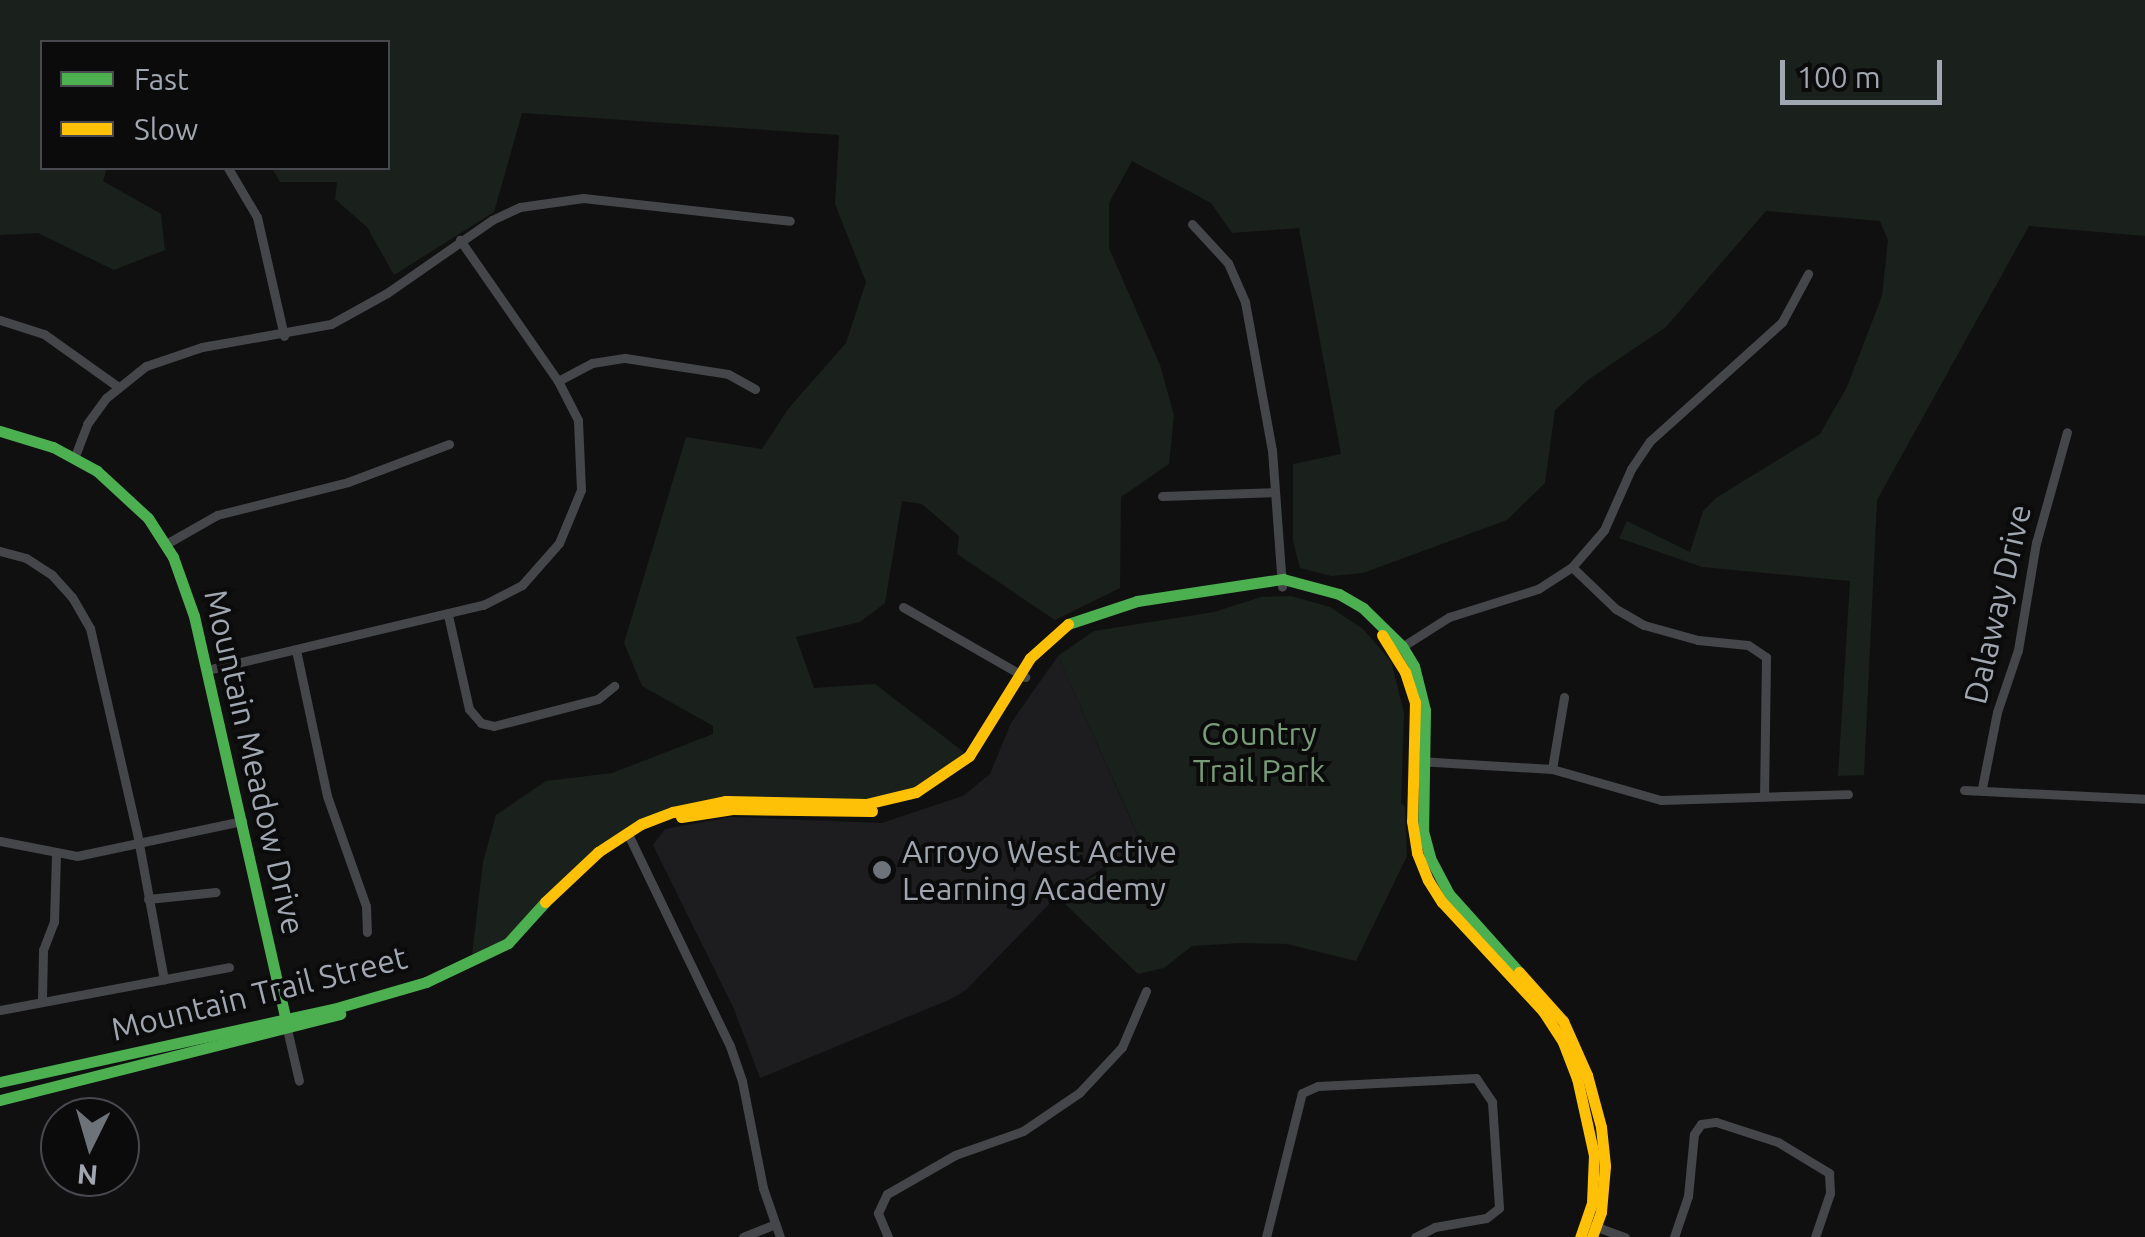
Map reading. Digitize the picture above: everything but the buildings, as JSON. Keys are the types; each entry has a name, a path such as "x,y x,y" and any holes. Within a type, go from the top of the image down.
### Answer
{"street":[{"path":"229,170 257,218 284,336"},
{"path":"75,456 88,424 116,386 146,366 178,353 284,336 350,316 502,214 552,199 583,198 790,220"},
{"path":"1192,224 1222,254 1241,290 1272,450 1282,583"},
{"path":"207,670 483,605 522,585 547,561 572,518 581,490 580,428 558,382 460,240"},
{"path":"1398,649 1449,617 1538,589 1572,567 1604,530 1631,468 1650,441 1782,322 1808,274"},
{"path":"0,320 44,334 116,386"},
{"path":"558,382 592,362 626,358 728,374 755,389"},
{"name":"Mountain Meadow Drive","path":"0,431 75,456 127,496 166,544 186,586 299,1081"},
{"name":"Dalaway Drive","path":"1982,788 1997,712 2018,650 2036,543 2066,432"},
{"path":"166,544 216,514 348,482 449,444"},
{"path":"1162,496 1275,492"},
{"path":"0,551 26,558 52,575 87,620 164,980"},
{"path":"1572,567 1616,608 1644,625 1698,640 1748,646 1766,656 1764,794"},
{"name":"Mountain Trail Street","path":"0,1100 411,993 500,955 533,928 586,868 628,834 673,812 725,801 866,804 916,792 969,756 1046,640 1072,620 1100,608 1282,583 1338,594 1364,608 1398,649 1422,690 1423,831 1440,879 1551,1005 1580,1056 1603,1139 1604,1188 1592,1229"},
{"path":"903,607 1022,675"},
{"path":"448,616 469,709 481,724 494,726 598,700 614,686"},
{"path":"296,650 327,796 364,898 367,932"},
{"path":"1552,770 1564,698"},
{"path":"1420,762 1552,770 1662,800 1764,794 1828,798 1848,794"},
{"path":"1964,790 2145,800"},
{"path":"0,841 56,854 100,854 242,821"},
{"path":"628,834 730,1046 780,1237"},
{"path":"42,999 43,950 54,922 56,854"},
{"path":"148,898 216,892"},
{"path":"0,1010 42,999 229,967"},
{"path":"888,1237 878,1213 887,1194 954,1155 1023,1131 1079,1094 1122,1047 1146,991"},
{"name":"Mountain Trail Street","path":"0,1082 286,1024"},
{"path":"1266,1237 1302,1093 1318,1086 1466,1078 1482,1083 1492,1102 1499,1208 1486,1218 1435,1227 1416,1237"},
{"path":"1674,1237 1688,1196 1694,1134 1701,1124 1724,1123 1778,1142 1818,1163 1831,1179 1815,1237"},
{"path":"743,1237 775,1224"},
{"path":"1580,1237 1592,1229 1624,1237"}],"shaded area":[{"name":"Arroyo West Active Learning Academy","path":"1058,656 1142,845 1058,895 966,990 760,1078 734,1009 653,845 665,829 731,817 882,823 963,796 990,774 1011,723"}],"green space":[{"path":"0,0 2145,0 2145,236 2029,226 1877,500 1864,775 1838,776 1850,581 1702,567 1619,538 1627,521 1690,552 1703,511 1716,498 1820,434 1847,387 1882,296 1888,240 1880,221 1766,211 1666,327 1588,380 1555,410 1545,483 1507,520 1363,573 1332,576 1300,568 1293,541 1293,464 1341,454 1299,228 1232,233 1211,203 1132,161 1109,203 1109,248 1160,365 1174,415 1169,464 1121,497 1120,588 1055,620 957,554 959,536 922,504 902,501 885,603 860,622 796,637 814,688 875,684 969,756 895,800 673,812 598,852 523,931 471,964 483,862 496,815 546,781 612,773 713,734 713,726 642,686 624,643 686,437 762,449 788,409 846,343 866,282 835,204 839,135 522,113 494,212 394,275 367,227 335,199 337,182 280,182 273,170 390,170 390,40 40,40 40,170 106,170 103,181 161,214 165,250 114,270 38,233 0,235"},
{"name":"Country Trail Park","path":"1291,596 1330,607 1363,629 1391,661 1404,713 1401,803 1405,807 1407,856 1356,961 1287,944 1242,943 1192,946 1164,968 1138,974 1060,899 1142,844 1058,656 1094,631 1214,612 1261,597"}],"traffic: fast":[{"path":"0,431 53,447 97,471 148,518 173,557 194,616 287,1024"},
{"path":"1068,624 1137,601 1283,579 1339,594 1363,608 1402,646 1414,666 1425,710 1423,831 1430,858 1449,894 1519,972"},
{"path":"0,1082 333,1009 426,982 508,943 545,902"},
{"path":"0,1100 340,1014"}],"traffic: slow":[{"path":"545,902 598,852 641,824 673,812 725,801 866,804 916,792 969,756 1030,658 1068,624"},
{"path":"1382,635 1405,672 1415,702 1412,821 1417,853 1428,880 1442,902 1543,1011 1563,1042 1577,1078 1594,1155 1592,1203 1580,1237"},
{"path":"681,817 732,809 872,811"},
{"path":"1519,972 1563,1021 1587,1075 1601,1127 1605,1166 1601,1212 1592,1237"}],"place":[{"name":"Arroyo West Active Learning Academy","path":"882,870"}]}
